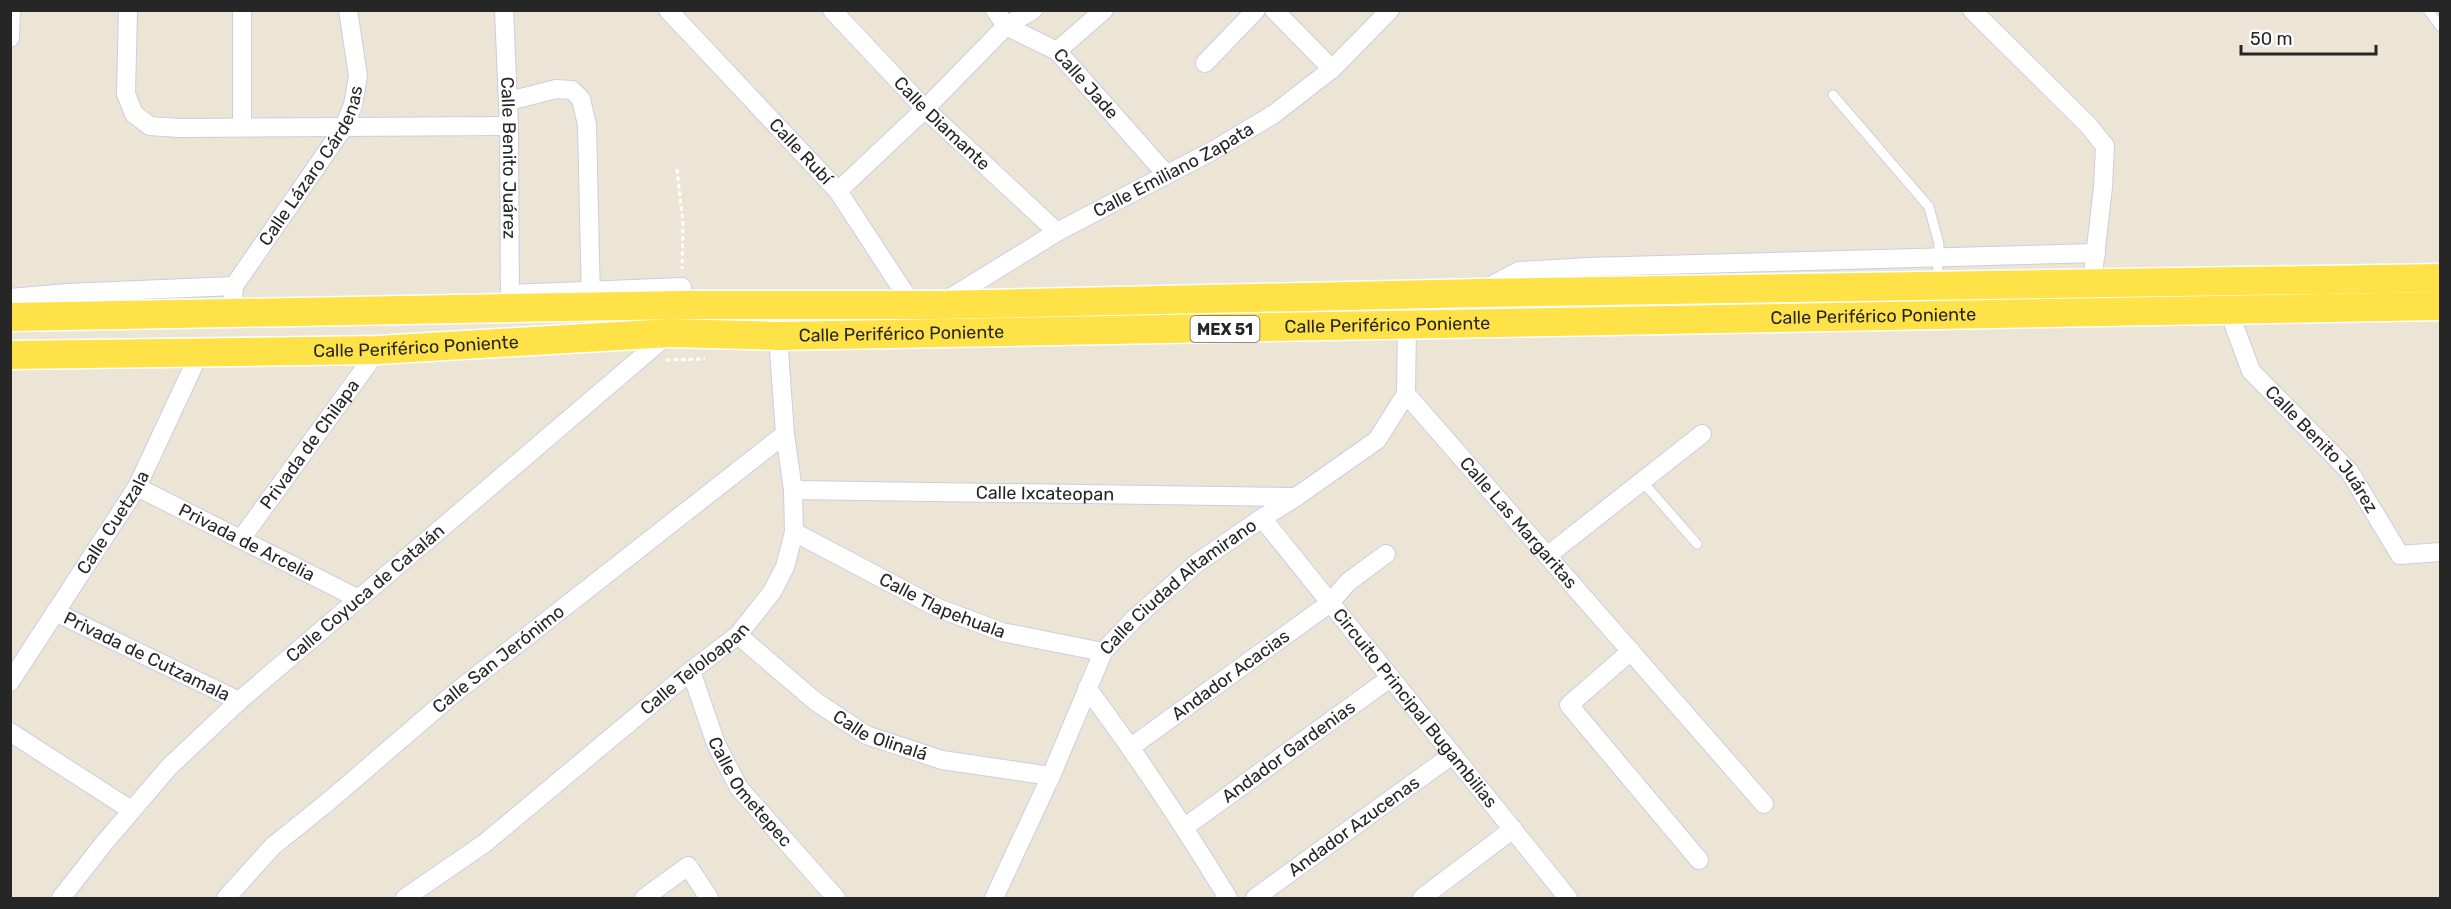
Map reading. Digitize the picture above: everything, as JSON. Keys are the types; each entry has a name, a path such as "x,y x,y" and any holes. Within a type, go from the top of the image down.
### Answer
{"main road":[{"name":"Calle Periférico Poniente","path":"10,355 378,350 670,333 778,336 1407,326 1933,300 2092,283 2440,278"},
{"name":"Calle Periférico Poniente","path":"10,317 147,302 233,299 510,301 682,296 926,305 1478,293 1933,300 2228,309 2440,306"}],"street":[{"path":"10,38 11,10"},
{"path":"128,10 126,94 134,114 150,126 178,128 509,126"},
{"path":"242,10 242,127"},
{"name":"Calle Lázaro Cárdenas","path":"233,299 344,127 353,105 358,76 348,10"},
{"name":"Calle Benito Juárez","path":"504,10 509,101 510,301"},
{"name":"Calle Rubí","path":"668,10 838,191 926,305"},
{"name":"Calle Diamante","path":"832,10 925,109 1057,232"},
{"name":"Calle Jade","path":"995,10 1006,26 1057,51 1166,174"},
{"path":"838,191 925,109 1006,26 1033,10"},
{"path":"1204,63 1257,10"},
{"path":"1274,10 1332,69"},
{"name":"Calle Emiliano Zapata","path":"926,305 1057,232 1214,150 1274,114 1332,69 1390,10"},
{"path":"1972,10 2088,125 2105,146 2092,283"},
{"path":"1057,51 1101,11"},
{"path":"509,101 556,89 572,90 581,99 587,125 591,299"},
{"path":"1478,293 1519,271 1670,263 2096,253"},
{"name":"Calle Coyuca de Catalán","path":"61,898 169,766 239,701 357,598 670,333 682,296"},
{"path":"10,298 147,302"},
{"name":"Calle Benito Juárez","path":"2228,309 2251,371 2349,471 2400,555 2440,552"},
{"path":"1406,394 1407,326"},
{"name":"Calle Teloloapan","path":"405,898 428,892 691,671 738,635 772,592 784,567 794,531 793,490 785,434 778,336"},
{"name":"Privada de Chilapa","path":"241,539 378,350"},
{"name":"Calle Cuetzala","path":"10,682 137,487 200,352"},
{"name":"Calle Ciudad Altamirano","path":"994,898 1051,776 1103,652 1134,619 1197,563 1377,440 1406,394"},
{"name":"Calle Las Margaritas","path":"1406,394 1764,804"},
{"name":"Calle San Jerónimo","path":"226,898 273,846 451,696 785,434"},
{"path":"1547,555 1702,434"},
{"name":"Privada de Arcelia","path":"137,487 357,598"},
{"name":"Calle Ixcateopan","path":"793,490 1296,497"},
{"name":"Circuito Principal Bugambilias","path":"1262,518 1568,898"},
{"name":"Calle Tlapehuala","path":"794,531 938,608 1002,632 1103,652"},
{"name":"Andador Acacias","path":"1131,747 1330,603 1348,582 1386,554"},
{"name":"Privada de Cutzamala","path":"55,612 239,701"},
{"name":"Calle Olinalá","path":"738,635 814,701 866,735 942,760 1051,776"},
{"path":"1630,651 1569,705 1699,860"},
{"name":"Calle Ometepec","path":"691,671 716,744 739,788 836,898"},
{"name":"Andador Gardenias","path":"1185,827 1390,678"},
{"path":"1087,688 1131,747 1185,827 1228,898"},
{"path":"10,732 131,810"},
{"name":"Andador Azucenas","path":"1255,898 1452,755"},
{"path":"1422,898 1513,829"},
{"path":"644,898 688,866 709,898"}],"lane":[{"path":"2428,10 2440,26"},
{"path":"1833,95 1929,207 1939,244 1940,257 1933,300"},
{"path":"1642,481 1697,544"}],"path":[{"path":"676,169 683,224 682,296"}]}
